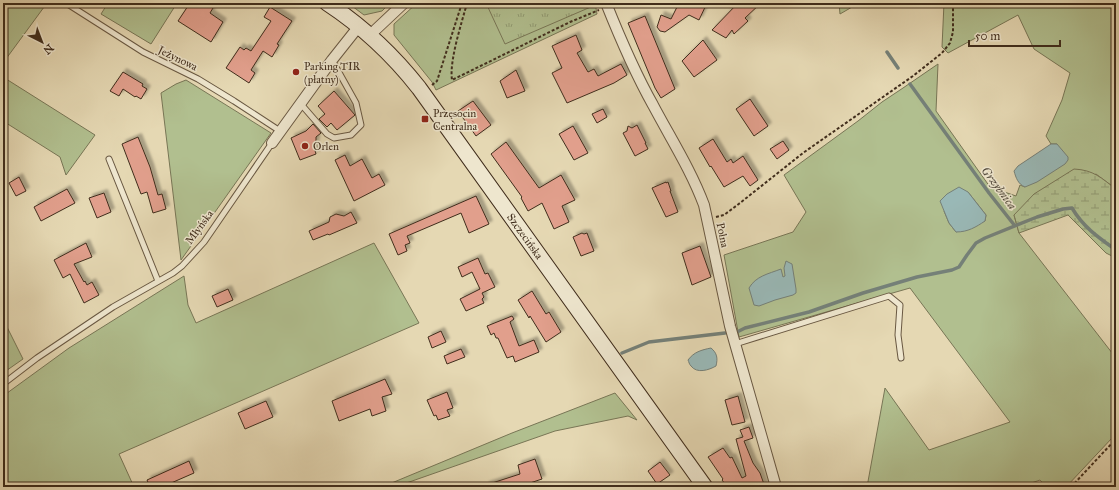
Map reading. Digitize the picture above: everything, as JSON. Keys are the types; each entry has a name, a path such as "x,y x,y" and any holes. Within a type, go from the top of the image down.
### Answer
{"street":[{"name":"Szczecińska","path":"327,3 364,31 398,63 430,101 705,487"},
{"name":"Młyńska","path":"272,143 332,60 364,31 404,3"},
{"name":"Polna","path":"607,5 625,50 652,104 685,162 698,189 704,206 727,313 776,487"}],"lane":[{"name":"Jeżynowa","path":"66,3 143,52 198,79 280,131"},
{"path":"300,103 327,134 334,138 351,135 361,125 356,103 332,60"},
{"name":"Młyńska","path":"3,384 37,358 113,307 178,270 204,242 272,143"},
{"path":"109,159 158,282"},
{"path":"735,344 889,296 900,305 898,335 901,358"}],"path":[{"path":"432,85 437,81 462,3"},
{"path":"467,3 451,70 452,80 607,5"},
{"path":"708,220 724,215 803,153 913,76 942,53 950,43 953,32 953,3"},
{"path":"1071,487 1114,442"}],"green space":[{"path":"3,3 47,3 3,63"},
{"path":"108,3 177,3 151,44 101,14"},
{"path":"348,3 390,3 382,11 364,15"},
{"path":"417,3 595,3 597,14 436,90 432,82 394,35 394,24"},
{"path":"486,3 592,3 593,6 505,44"},
{"path":"839,3 859,3 840,14"},
{"path":"944,3 1116,3 1116,189 1096,174 1014,215 1019,233 1116,358 1116,441 1113,437 1066,487 1046,487 1040,480 1020,487 867,487 885,388 929,450 1010,422 910,288 739,337 724,255 793,232 806,212 784,175 882,102 938,64 936,111 990,187 1016,196 1020,185 1025,187 1057,144 1051,144 1046,136 1062,100 1070,73 1034,49 1018,15 948,53 942,47","holes":["968,192 986,215 985,221 956,232 949,223 944,211"]},
{"path":"3,77 95,135 66,175 60,157 3,121"},
{"path":"186,80 271,133 181,260 161,93"},
{"path":"1074,169 1092,173 1116,189 1116,258 1106,253 1068,215 1019,233 1014,215 1034,194"},
{"path":"374,243 419,323 119,454 134,487 3,487 3,396 69,348 184,276 188,305 196,323"},
{"path":"3,319 23,359 3,373"},
{"path":"615,393 637,420 628,416 555,431 395,487 382,487 512,433"}],"water":[{"path":"1051,144 1057,144 1068,157 1068,160 1065,164 1037,182 1025,187 1023,186 1018,180 1014,171 1018,166"},
{"path":"959,187 968,192 986,215 985,221 978,225 968,230 956,232 949,223 940,201 947,194"},
{"path":"786,261 792,264 796,293 759,306 754,305 749,288 755,281 763,276 781,269 783,277 785,276 784,268"},
{"path":"711,348 715,352 717,361 716,366 700,371 696,370 688,360 690,357 698,352"}],"building":[{"path":"190,3 216,3 210,13 223,22 211,42 178,21"},
{"path":"679,3 707,3 699,20 689,15 665,32 660,31 657,27 661,15 671,19"},
{"path":"738,3 761,3 745,18 748,21 734,34 732,30 726,38 712,30"},
{"path":"270,7 292,21 277,44 279,45 272,57 263,51 251,70 255,73 249,83 226,68 240,47 244,50 246,48 251,51 271,21 264,17"},
{"path":"645,16 675,89 661,98 655,88 628,23"},
{"path":"576,35 582,50 577,53 588,72 594,69 598,76 621,64 627,75 614,83 567,103 552,73 562,68 552,46"},
{"path":"703,40 717,60 694,77 682,61"},
{"path":"516,70 525,91 507,98 500,81"},
{"path":"123,72 143,84 142,86 147,89 141,99 123,89 119,96 110,91"},
{"path":"334,91 355,115 337,130 331,123 327,127 319,119 325,114 318,106"},
{"path":"750,99 768,126 754,136 736,109"},
{"path":"473,101 491,125 476,136 458,111"},
{"path":"603,109 607,117 597,123 592,114"},
{"name":"Orlen","path":"313,124 321,133 316,137 314,147 316,154 300,160 291,138 306,131"},
{"path":"637,125 648,149 635,156 623,133 627,131 628,126 632,128"},
{"path":"573,126 588,153 574,160 559,134"},
{"path":"138,137 150,167 158,195 162,194 166,209 153,213 147,192 141,194 122,144"},
{"path":"713,139 727,162 731,159 733,163 743,156 758,180 750,186 743,176 724,187 699,148"},
{"path":"783,141 789,150 777,159 770,149"},
{"path":"506,142 539,188 561,175 575,200 562,206 569,222 554,229 542,203 528,211 521,198 522,197 491,154"},
{"path":"345,155 350,166 362,159 372,178 379,174 385,185 354,201 335,160"},
{"path":"19,177 26,191 16,196 9,183"},
{"path":"668,182 678,212 666,217 652,188"},
{"path":"67,189 75,203 41,221 34,207"},
{"path":"104,193 111,212 97,218 89,198"},
{"path":"476,196 489,224 469,233 461,213 407,236 410,243 405,245 407,251 398,255 389,234"},
{"path":"351,212 357,223 313,240 309,231 329,222 330,217 336,214 344,216"},
{"path":"582,233 587,233 594,251 581,256 573,237"},
{"path":"86,243 92,257 74,264 84,282 85,281 87,285 92,282 99,295 84,303 70,274 63,278 54,260"},
{"path":"700,246 711,277 692,285 682,253"},
{"path":"478,258 485,274 488,273 495,287 482,293 484,303 466,311 460,299 480,289 472,272 462,277 458,267"},
{"path":"228,289 233,300 217,307 212,296"},
{"path":"532,291 546,314 549,312 561,332 546,342 518,300"},
{"path":"512,316 514,319 510,322 519,346 534,340 539,352 515,362 513,356 507,358 498,338 496,338 494,333 491,335 487,326"},
{"path":"441,331 446,342 432,348 428,337"},
{"path":"461,349 465,357 447,364 444,356"},
{"path":"385,379 392,394 382,397 386,411 372,416 370,409 339,421 332,401"},
{"path":"447,392 453,408 447,410 450,416 438,420 436,415 434,416 427,400"},
{"path":"738,396 745,422 732,425 725,400"},
{"path":"266,401 273,417 245,429 238,413"},
{"path":"749,427 753,438 744,441 753,463 760,473 765,487 720,487 725,484 722,480 723,479 708,457 723,448 730,458 732,457 742,478 746,476 736,439 743,437 740,430"},
{"path":"535,459 542,479 518,487 486,487 486,485 520,474 518,465"},
{"path":"189,461 194,473 162,487 150,487 147,480"},
{"path":"660,462 670,475 657,484 648,471"}],"waterway":[{"name":"Grzybnica","path":"887,52 898,68"},
{"name":"Grzybnica","path":"910,84 989,193 1015,226"},
{"path":"737,332 745,328 809,312 863,293 917,277 952,270 959,267 976,243 985,238 1037,217 1063,209 1072,208 1086,226 1116,250"},
{"path":"622,353 649,342 725,333"}],"place":[{"name":"Parking TIR (płatny)","path":"296,72"},
{"name":"Przęsocin Centralna","path":"425,119"},
{"name":"Orlen","path":"305,146"}]}
